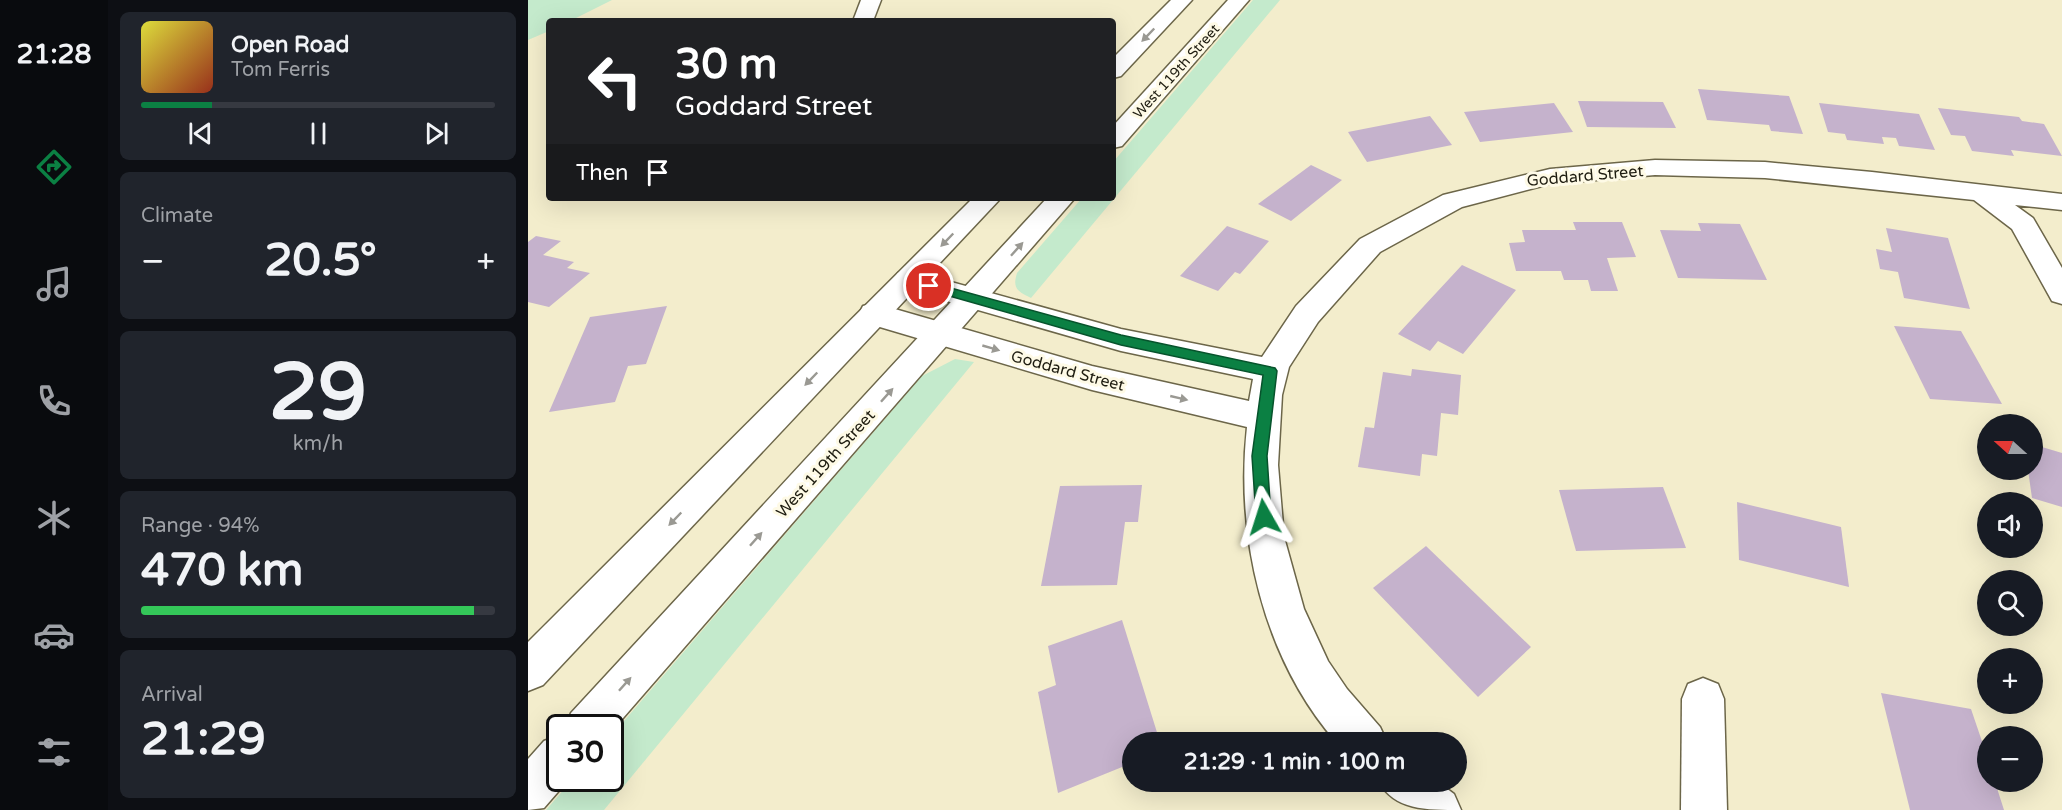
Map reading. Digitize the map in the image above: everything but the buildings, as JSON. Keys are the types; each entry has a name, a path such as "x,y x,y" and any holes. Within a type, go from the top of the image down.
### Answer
{"street":[{"path":"864,18 872,0"},
{"path":"1116,68 1182,0"},
{"name":"West 119th Street","path":"1116,138 1239,0"},
{"name":"Goddard Street","path":"1270,371 1321,291 1345,266 1402,224 1427,211 1481,190 1559,174 1671,168 1761,171 2062,202"},
{"path":"1983,194 2023,224 2062,294"},
{"path":"528,671 985,201"},
{"name":"West 119th Street","path":"599,714 1059,201"},
{"path":"908,280 1121,340 1270,371 1259,456 1261,496 1270,557 1285,610 1310,666 1332,703 1357,732"},
{"name":"Goddard Street","path":"874,314 1092,378 1264,418"},
{"path":"1703,699 1704,810"},
{"path":"528,792 546,772"},
{"path":"1415,792 1438,810"}],"green space":[{"path":"528,0 612,0 576,18 546,18 546,32 528,40"},
{"path":"1253,0 1280,0 1116,196 1116,159"},
{"path":"1079,201 1112,201 1031,298 1017,289 1015,283 1017,273"},
{"path":"955,359 974,362 624,786 624,721 922,376"},
{"path":"562,792 619,792 604,810 546,810"}],"route":[{"path":"929,286 1121,340 1270,371 1259,456 1264,517"}]}
